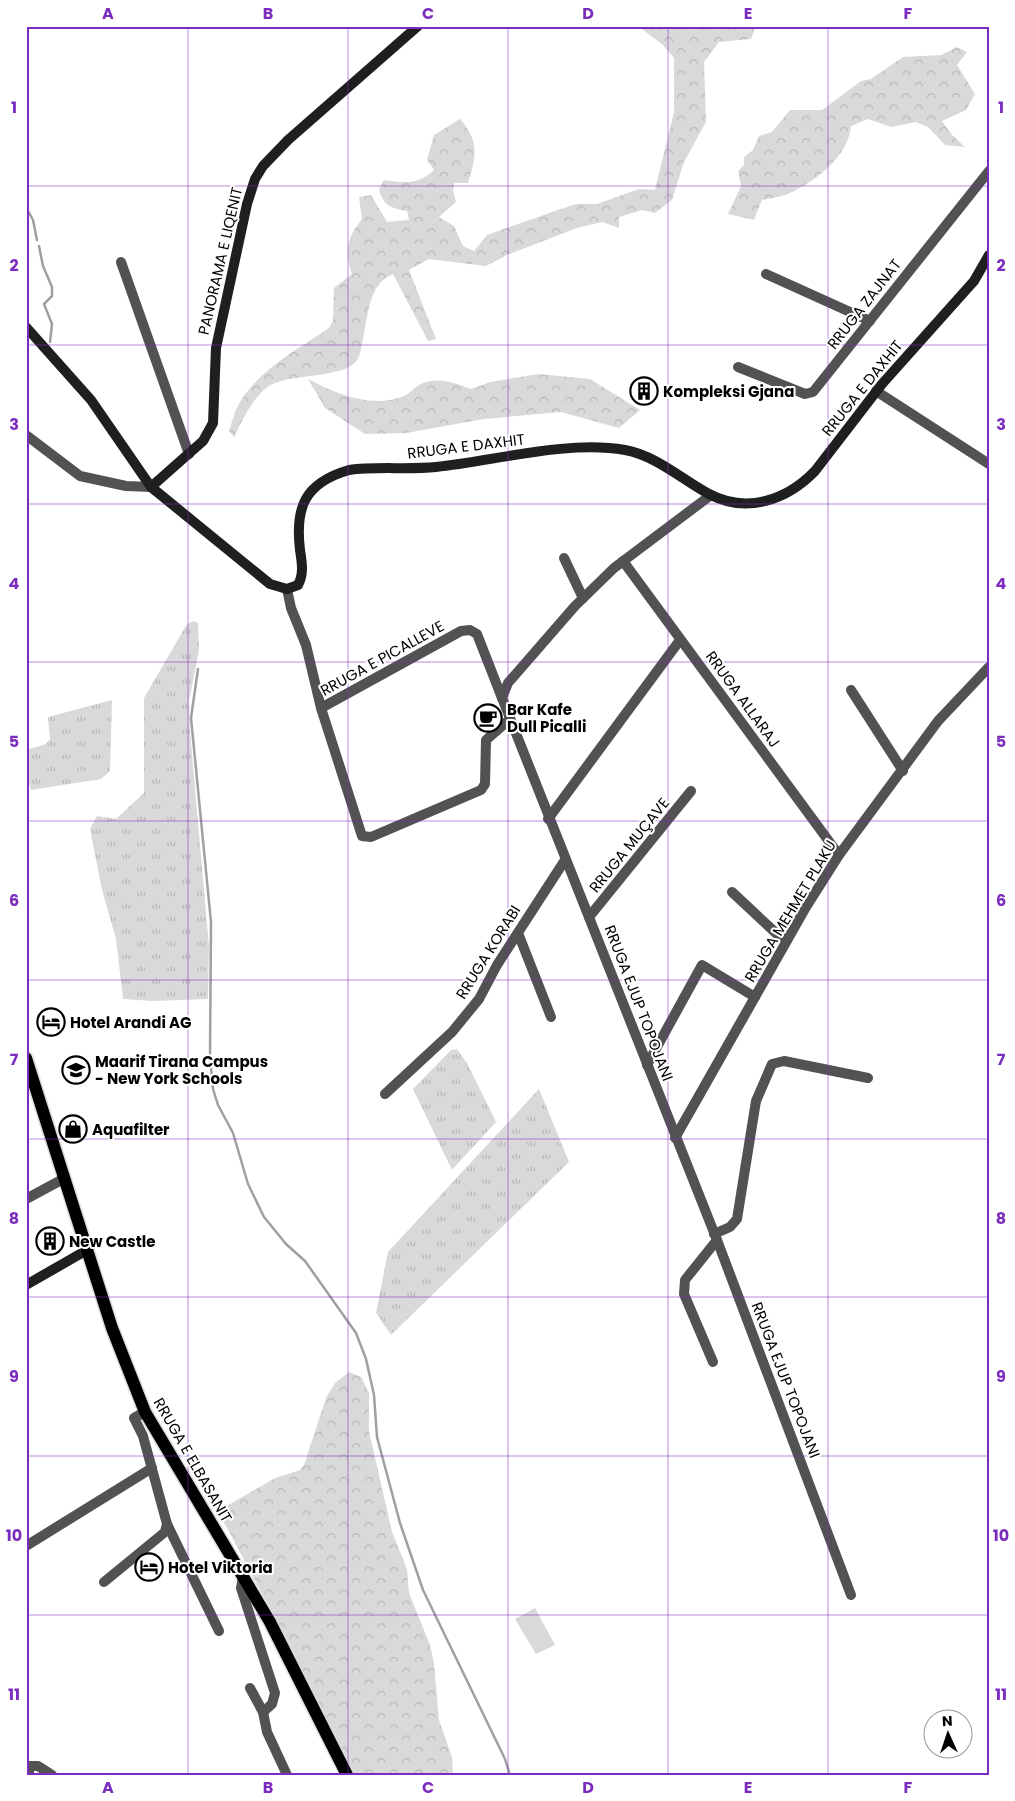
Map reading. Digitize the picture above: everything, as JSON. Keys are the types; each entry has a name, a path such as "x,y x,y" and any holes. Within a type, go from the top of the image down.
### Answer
{"main road":[{"name":"RRUGA E ELBASANIT","path":"27,1062 122,1354 145,1412 270,1622 347,1775"}],"street":[{"name":"PANORAMA E LIQENIT","path":"151,487 203,440 213,423 218,335 246,204 255,179 273,154 418,26"},
{"name":"RRUGA ZAJNAT","path":"738,367 805,394 813,392 989,171"},
{"name":"RRUGA E DAXHIT","path":"287,589 298,585 302,574 298,531 302,505 321,484 339,473 349,470 421,468 541,452 587,448 614,449 636,453 656,461 711,495 729,500 769,501 793,491 815,471 876,391 974,281 989,255"},
{"path":"121,262 189,454"},
{"path":"766,274 870,321"},
{"path":"26,326 91,400 151,487 270,584 287,589"},
{"path":"876,391 989,464"},
{"path":"26,435 80,476 126,486 151,487"},
{"path":"502,698 508,683 583,598 623,561 711,495"},
{"path":"564,558 583,598"},
{"name":"RRUGA ALLARAJ","path":"623,561 839,855"},
{"name":"RRUGA E PICALLEVE","path":"287,589 291,608 306,646 321,708 361,834 365,838 480,790 485,784 486,740 509,720"},
{"name":"RRUGA E PICALLEVE","path":"321,708 461,631 470,630 477,634 502,698"},
{"path":"548,819 680,640"},
{"name":"RRUGA MEHMET PLAKU","path":"675,1138 787,940 839,855 938,722 989,667"},
{"path":"851,690 903,771"},
{"name":"RRUGA EJUP TOPOJANI","path":"502,698 548,819 715,1237 851,1595"},
{"name":"RRUGA MUÇAVE","path":"588,917 596,910 691,791"},
{"name":"RRUGA KORABI","path":"385,1094 452,1032 479,998 497,965 565,860"},
{"path":"732,892 778,935 787,940"},
{"path":"518,933 551,1017"},
{"path":"647,1065 702,965 755,997"},
{"path":"713,1362 684,1294 683,1287 685,1280 715,1237 730,1227 737,1218 756,1101 772,1064 784,1060 868,1078"},
{"path":"26,1199 65,1178"},
{"path":"26,1285 87,1250"},
{"path":"145,1412 134,1418 143,1436 167,1524 219,1630"},
{"path":"26,1546 152,1468"},
{"path":"104,1582 165,1532 167,1524"},
{"path":"243,1577 241,1588 275,1694 272,1704 263,1712"},
{"path":"250,1688 263,1712 267,1732 287,1775"},
{"path":"29,1775 29,1766 33,1765 52,1775"}],"green space":[{"path":"638,26 756,26 751,39 719,42 704,62 706,122 684,162 672,200 655,213 642,210 619,217 619,228 602,222 577,228 507,255 486,266 429,259 409,270 436,339 428,341 393,274 384,279 373,294 358,359 351,366 340,370 274,383 265,389 251,405 234,437 229,431 238,405 258,379 280,360 329,328 333,321 334,288 352,274 348,258 348,245 353,232 362,219 359,197 371,195 387,222 409,220 407,211 396,209 385,203 379,189 384,180 398,182 417,181 434,170 427,160 434,135 460,119 471,135 473,142 473,165 468,183 454,183 453,190 456,202 439,217 454,226 463,246 474,251 487,235 552,212 576,204 597,204 639,189 655,190 674,112 674,58 663,45"},
{"path":"957,47 967,52 957,65 975,94 966,110 942,121 952,135 965,147 945,145 928,127 916,122 891,127 868,119 851,126 844,148 829,167 799,189 778,197 762,200 754,220 728,214 741,186 738,171 744,165 744,157 753,150 759,136 772,132 790,110 822,110 861,81 871,79 903,57 941,55"},
{"path":"538,374 590,379 640,410 619,428 561,412 484,419 406,433 365,434 325,408 308,379 330,390 354,398 379,401 392,400 404,396 420,384 430,381 448,382 471,389 490,382"},
{"path":"194,621 198,623 199,650 189,701 190,731 209,947 208,999 153,1001 123,999 116,939 102,890 90,829 97,816 116,819 144,793 144,698 187,624"},
{"path":"112,700 110,771 101,779 31,790 26,773 26,750 46,744 50,739 48,717"},
{"path":"457,1049 467,1063 496,1122 452,1170 413,1089 451,1050"},
{"path":"539,1089 569,1162 391,1335 376,1313 388,1252"},
{"path":"349,1372 361,1377 369,1393 369,1431 392,1532 407,1569 409,1593 430,1645 434,1664 439,1720 452,1757 453,1775 350,1775 277,1622 218,1511 275,1478 300,1470 304,1465 326,1398 335,1383"},
{"path":"535,1608 555,1645 536,1654 515,1619"}],"waterway":[{"path":"26,207 33,220 37,240"},
{"path":"39,246 43,266 52,287 52,296 44,304 52,324 50,342"},
{"path":"198,669 191,718 211,922 210,1057 213,1089 218,1105 233,1133 248,1184 264,1217 286,1244 305,1261 356,1333 366,1359 374,1395 377,1437 400,1523 423,1590 505,1759 510,1775"}],"place":[{"name":"Kompleksi Gjana","path":"644,391"},
{"name":"Bar Kafe Dull Picalli","path":"488,718"},
{"name":"Hotel Arandi AG","path":"51,1022"},
{"name":"Maarif Tirana Campus - New York Schools","path":"76,1070"},
{"name":"Aquafilter","path":"73,1129"},
{"name":"New Castle","path":"50,1241"},
{"name":"Hotel Viktoria","path":"149,1567"}]}
